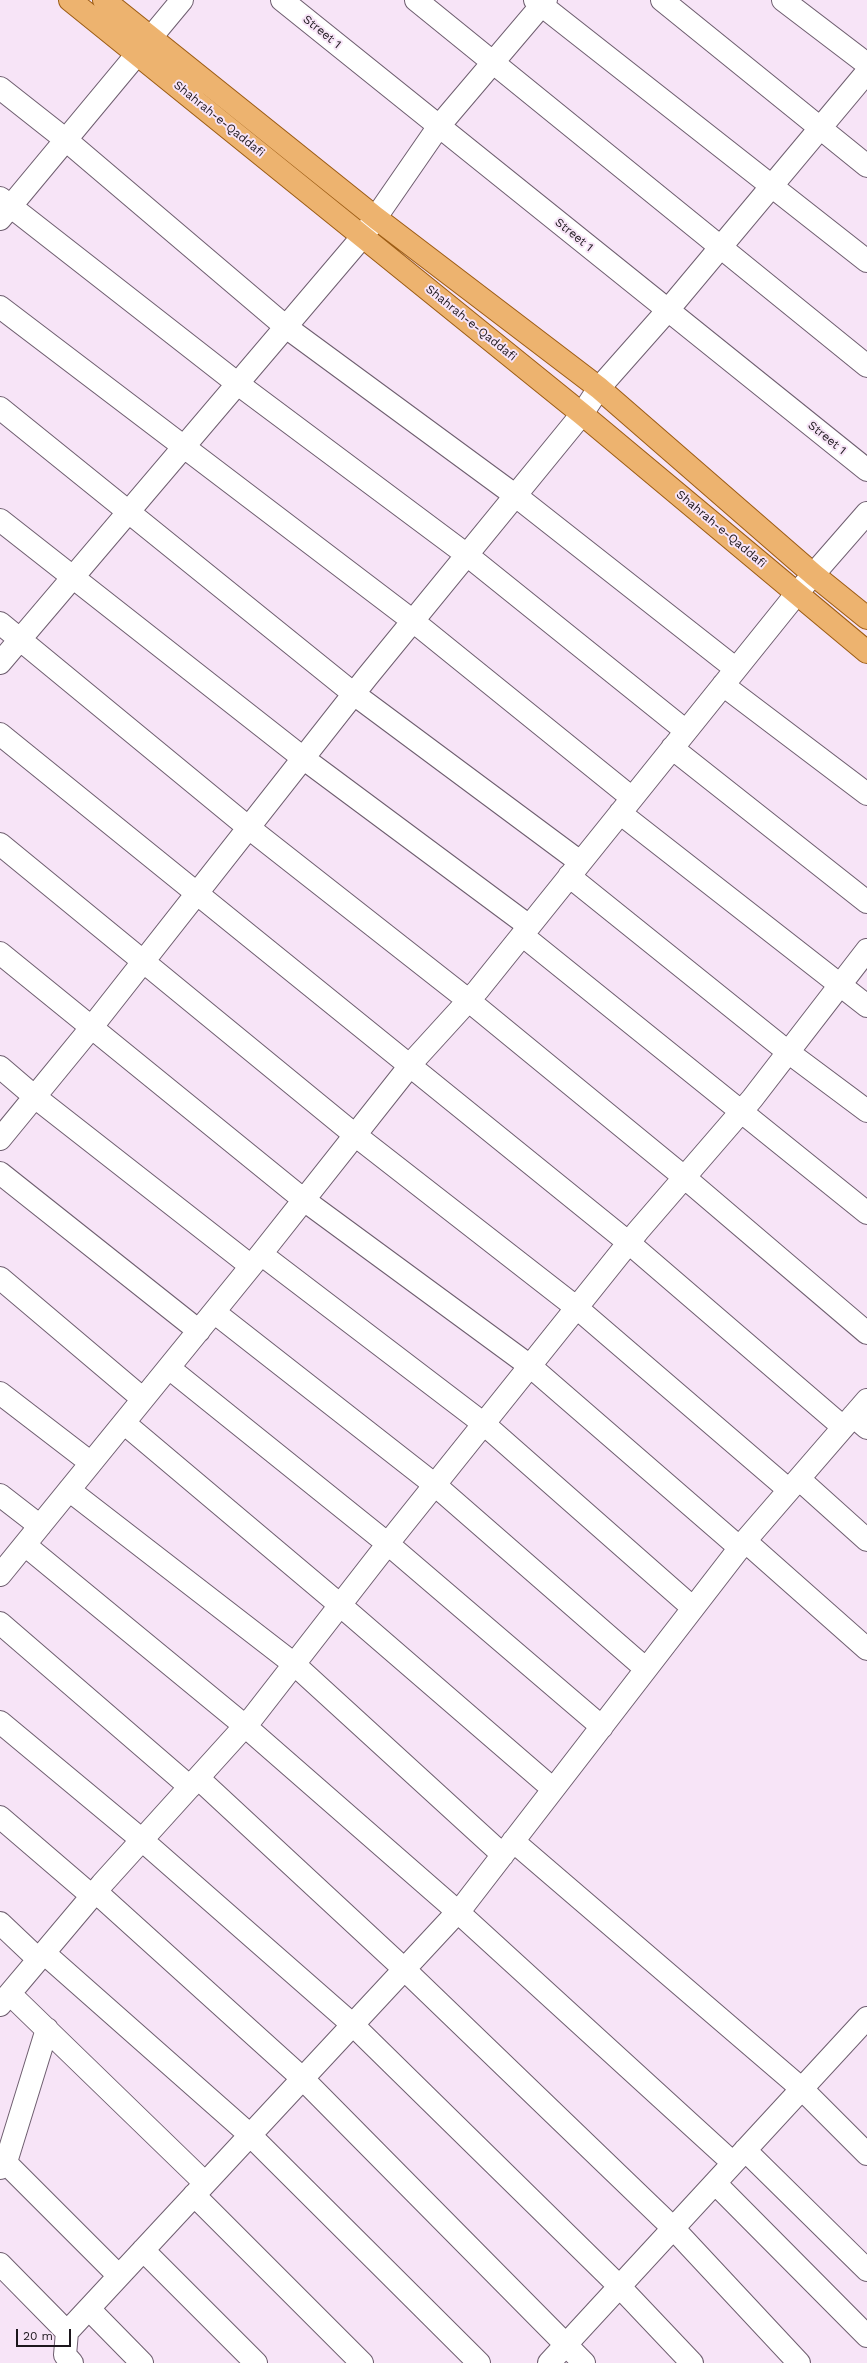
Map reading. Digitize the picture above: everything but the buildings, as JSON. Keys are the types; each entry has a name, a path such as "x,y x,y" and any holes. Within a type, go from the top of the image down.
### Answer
{"main road":[{"name":"Shahrah-e-Qaddafi","path":"70,0 138,53 582,414 798,592 867,652"},
{"name":"Shahrah-e-Qaddafi","path":"104,0 152,36 376,218 599,388 814,575 867,618"}],"street":[{"path":"182,0 66,140 4,208 467,554 686,731"},
{"name":"Street 1","path":"282,0 867,470"},
{"path":"416,0 494,61 867,366"},
{"path":"662,0 867,166"},
{"path":"783,0 867,64"},
{"path":"0,663 363,236 439,126 494,61 540,2 867,261"},
{"path":"0,1139 91,1028 354,694 582,414 599,388 668,310 867,72"},
{"path":"0,88 66,140 286,327 516,496 867,794"},
{"path":"0,307 185,446 413,621 626,805 867,1006"},
{"path":"0,408 130,511 354,694 575,869 788,1052 867,1111"},
{"path":"0,1574 199,1331 410,1066 468,1000 798,592 867,513"},
{"path":"0,520 72,578 525,930 867,1213"},
{"path":"0,623 249,828 468,1000 684,1177 867,1333"},
{"path":"0,734 198,892 629,1243 858,1418 794,1484 742,1544 458,1912 67,2332 65,2355 72,2363"},
{"path":"672,748 867,902"},
{"path":"0,844 355,1135 577,1308 794,1484 867,1540"},
{"path":"362,2363 200,2189 47,2029 5,2000 93,1894 245,1726 530,1366 629,1243 742,1110 867,950"},
{"path":"0,953 304,1200 530,1366 867,1649"},
{"path":"0,1067 35,1097 256,1260 484,1424 693,1608"},
{"path":"0,1173 199,1331"},
{"path":"0,1278 143,1399"},
{"path":"214,1312 435,1485 646,1670"},
{"path":"169,1368 388,1544 602,1727"},
{"path":"0,1393 91,1463"},
{"path":"124,1423 340,1605 553,1789"},
{"path":"69,1490 294,1664 508,1848 802,2089 867,2154"},
{"path":"0,1495 40,1526"},
{"path":"25,1545 245,1726 867,2270"},
{"path":"0,1623 194,1783 404,1969 673,2228 799,2363"},
{"path":"0,1722 142,1840 352,2025 619,2286 692,2363"},
{"path":"0,1817 93,1894 302,2078 584,2363"},
{"path":"4,1933 41,1956 250,2135 479,2363"},
{"path":"47,2029 2,2162 119,2276"},
{"path":"549,2363 802,2089 862,2032"},
{"path":"715,2183 867,2336"},
{"path":"143,2250 256,2363"},
{"path":"0,2264 67,2332"},
{"path":"89,2309 142,2363"}]}
